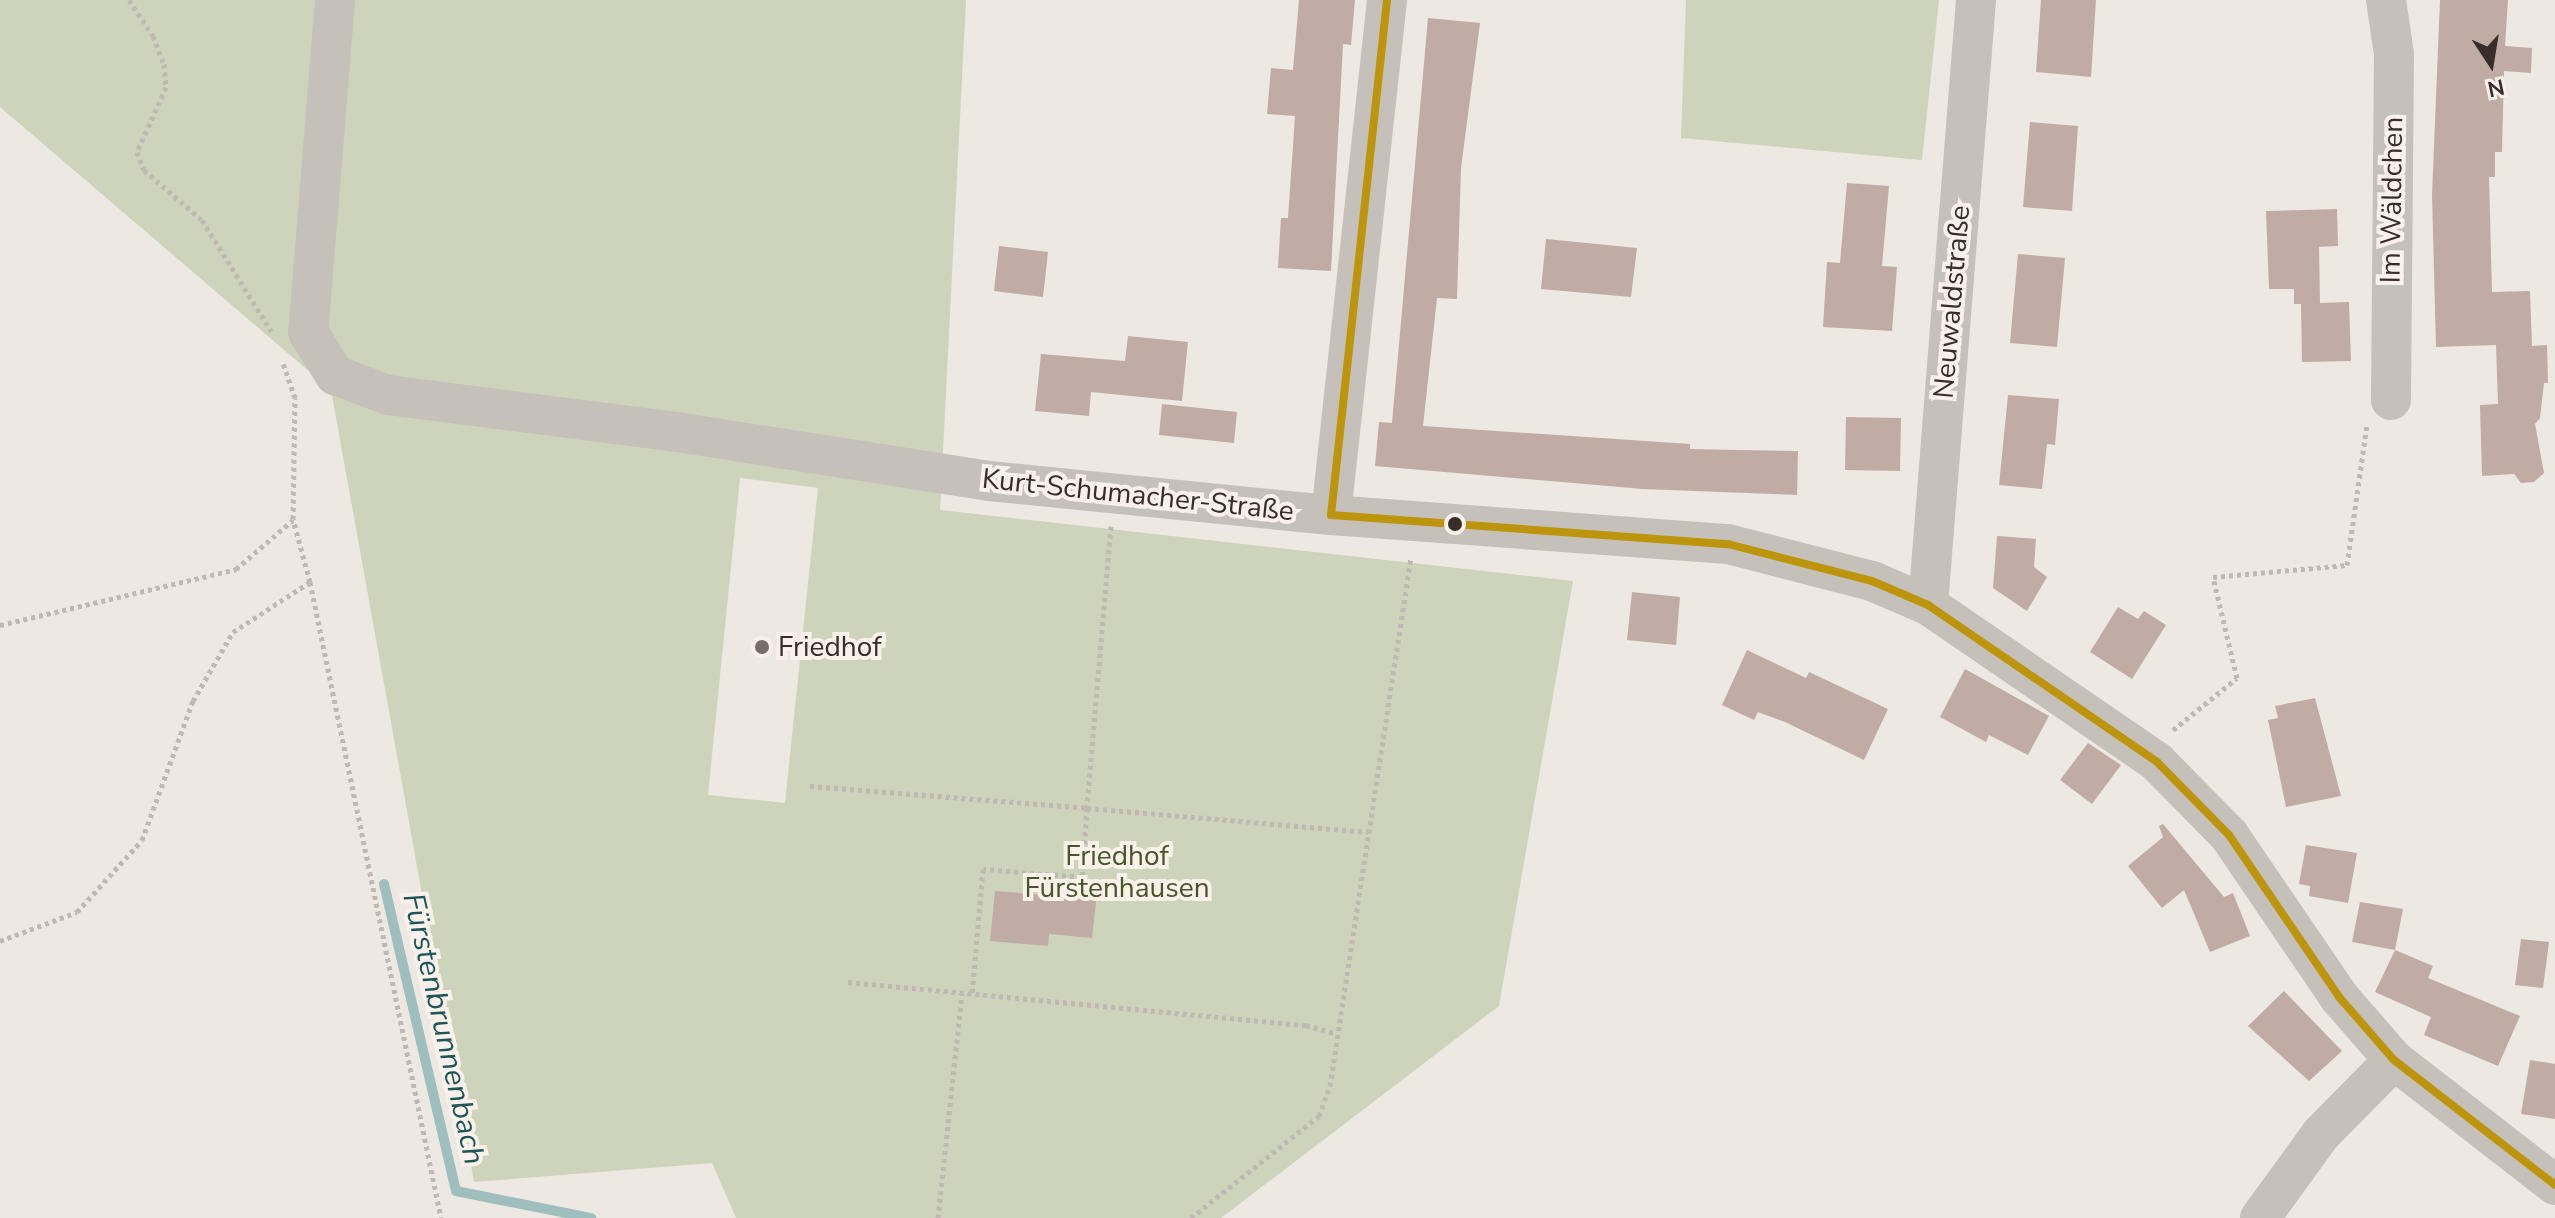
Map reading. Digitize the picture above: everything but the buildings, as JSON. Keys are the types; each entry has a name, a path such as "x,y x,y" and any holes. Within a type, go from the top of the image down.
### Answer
{"street":[{"name":"Kurt-Schumacher-Straße","path":"335,0 308,332 335,375 388,395 677,432 989,481 1331,515 1728,544 1872,581 1928,605 2144,753 2229,835 2339,997 2394,1060 2555,1185"},
{"path":"1331,515 1387,0"},
{"name":"Neuwaldstraße","path":"1928,605 1976,0"},
{"name":"Im Wäldchen","path":"2386,0 2394,54 2391,400"},
{"path":"2260,1218 2321,1134 2394,1060"}],"path":[{"path":"129,0 153,36 166,87 142,132 137,152 141,161 202,220 267,319 276,346"},
{"path":"281,359 295,398 293,519 310,582 441,1218"},
{"path":"2144,753 2237,678 2213,577 2347,565 2368,416 2391,400"},
{"path":"972,994 983,869 1082,877 1113,493"},
{"path":"0,625 236,569 293,519"},
{"path":"1191,1218 1319,1116 1330,1086 1334,1033 1415,521"},
{"path":"0,941 77,912 142,840 193,701 233,632 310,582"},
{"path":"810,786 1368,832"},
{"path":"848,982 1306,1025 1334,1033"},
{"path":"938,1218 962,993"}],"green space":[{"name":"Friedhof Fürstenhausen","path":"0,0 966,0 940,510 1573,581 1499,1006 1221,1218 736,1218 712,1163 474,1182 331,390 0,107","holes":["740,478 818,488 785,803 708,795"]},
{"path":"1686,0 1939,0 1922,160 1681,138"}],"waterway":[{"name":"Fürstenbrunnenbach","path":"384,884 456,1191 591,1218"}],"transit line":[{"path":"1331,515 1387,0"},
{"path":"1331,515 1728,544 1872,581 1928,605 2157,762 2229,835 2339,997 2394,1060 2555,1185"}],"place":[{"name":"Friedhof","path":"762,647"}]}
